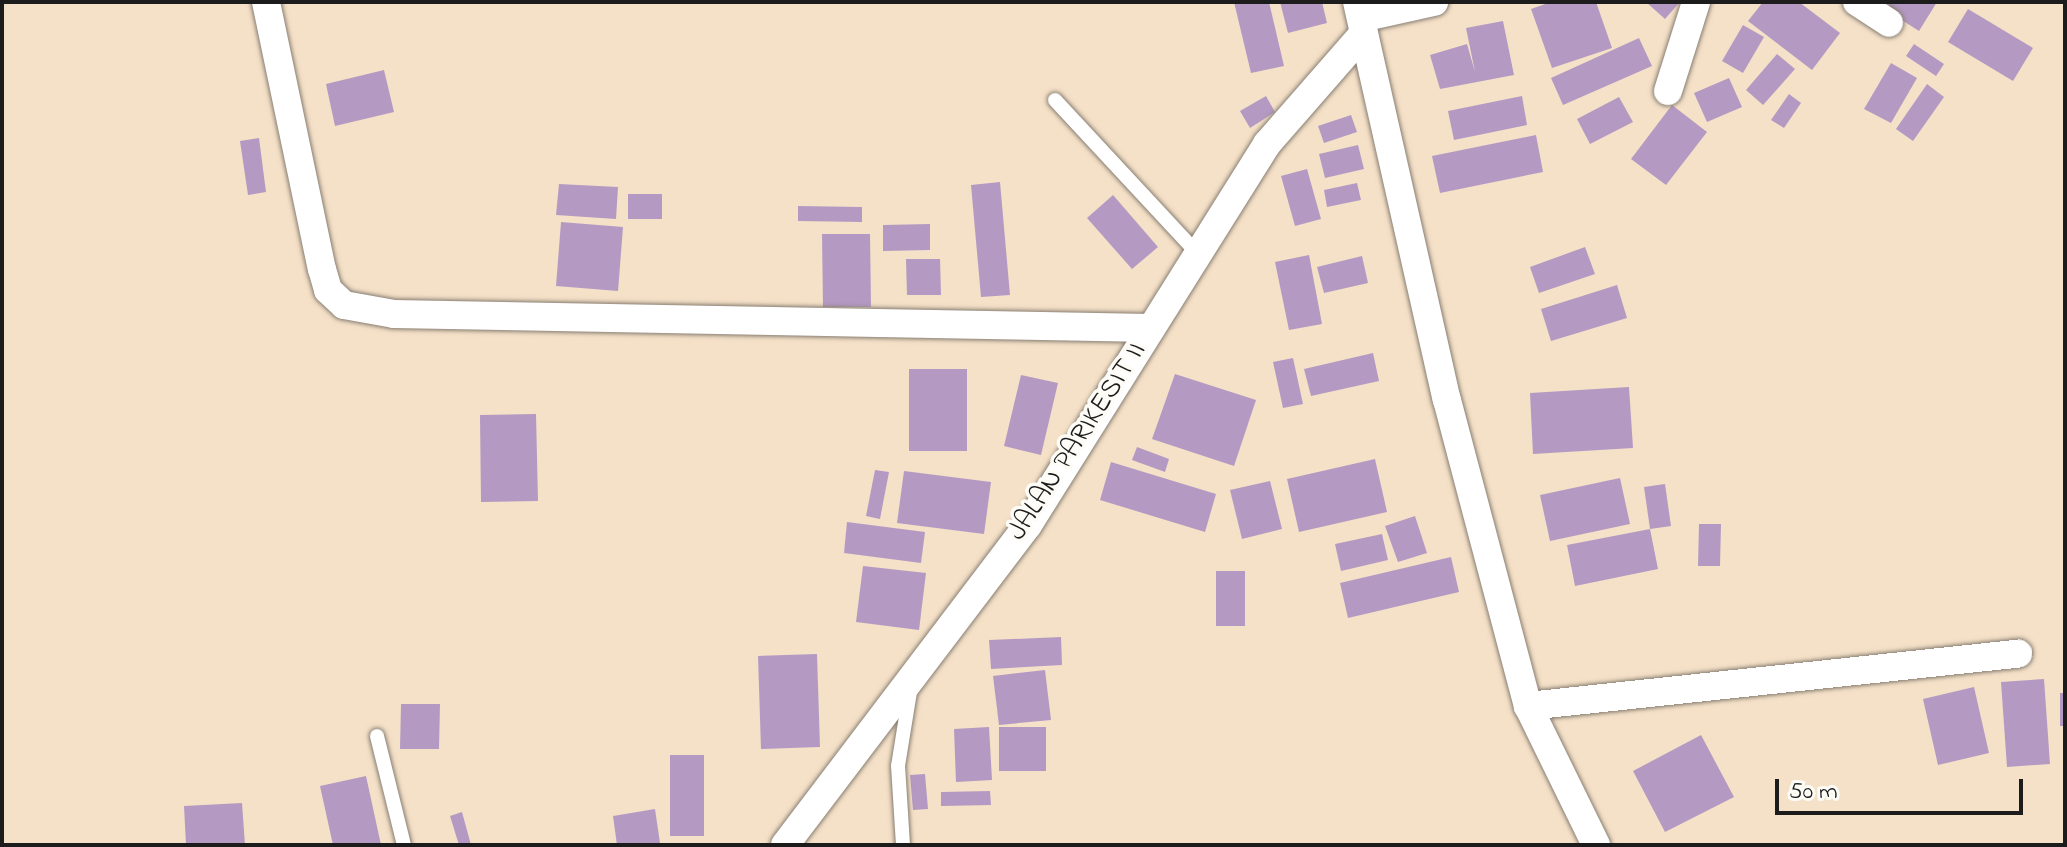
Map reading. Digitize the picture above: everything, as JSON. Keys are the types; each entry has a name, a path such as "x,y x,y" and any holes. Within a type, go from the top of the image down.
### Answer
{"street":[{"path":"266,2 322,269 328,290 344,305 394,314 1151,328"},
{"path":"1434,2 1360,18 1447,400 1528,706 1596,845"},
{"path":"1668,91 1696,2"},
{"path":"1857,2 1889,23"},
{"name":"JALAN PARIKESIT II","path":"785,845 1028,525 1267,144 1360,18"},
{"path":"1528,706 2018,654"}],"lane":[{"path":"1055,100 1198,254"},
{"path":"903,845 898,766 912,680"},
{"path":"377,736 404,845"}],"building":[{"path":"1234,2 1269,2 1284,66 1251,73"},
{"path":"1280,2 1322,2 1327,23 1288,33"},
{"path":"1551,2 1596,2 1612,48 1552,68 1531,9"},
{"path":"1646,2 1680,2 1665,19"},
{"path":"1763,2 1799,2 1840,33 1812,70 1748,21"},
{"path":"1891,2 1937,2 1919,31 1886,10"},
{"path":"1968,9 2033,48 2013,81 1948,42"},
{"path":"1503,21 1514,75 1440,89 1430,55 1467,44 1475,72 1466,28"},
{"path":"1743,25 1764,37 1743,73 1722,61"},
{"path":"1639,38 1652,66 1563,105 1551,78"},
{"path":"1914,44 1944,64 1936,76 1906,56"},
{"path":"1777,54 1795,69 1763,105 1746,90"},
{"path":"1891,63 1917,78 1891,123 1864,109"},
{"path":"384,70 394,112 335,126 326,84"},
{"path":"1729,78 1742,107 1707,122 1694,93"},
{"path":"1927,84 1944,97 1913,141 1896,129"},
{"path":"1789,94 1801,103 1784,128 1771,120"},
{"path":"1266,96 1275,112 1250,128 1240,111"},
{"path":"1522,96 1527,125 1454,140 1448,111"},
{"path":"1619,97 1633,122 1590,144 1577,119"},
{"path":"1672,105 1707,132 1666,185 1631,159"},
{"path":"1351,115 1357,132 1324,143 1318,126"},
{"path":"1536,135 1543,172 1440,193 1432,156"},
{"path":"259,138 266,192 248,195 240,141"},
{"path":"1358,145 1364,169 1325,178 1319,154"},
{"path":"1307,169 1321,219 1295,226 1281,176"},
{"path":"1000,182 1010,295 981,297 971,185"},
{"path":"1357,183 1361,200 1327,207 1324,190"},
{"path":"559,184 618,187 616,219 556,215"},
{"path":"628,194 662,194 662,219 628,219"},
{"path":"1113,195 1158,247 1132,269 1087,218"},
{"path":"798,206 862,207 862,222 798,221"},
{"path":"561,222 623,227 618,291 556,286"},
{"path":"930,224 930,250 883,251 883,225"},
{"path":"822,234 870,234 871,307 823,307"},
{"path":"1585,247 1595,274 1539,293 1530,267"},
{"path":"1309,255 1322,324 1289,330 1275,262"},
{"path":"1362,256 1368,283 1324,293 1317,267"},
{"path":"906,259 940,259 941,295 907,295"},
{"path":"1617,285 1627,318 1551,341 1541,309"},
{"path":"1373,353 1379,381 1311,396 1304,369"},
{"path":"1293,358 1303,404 1283,408 1273,362"},
{"path":"909,369 967,369 967,451 909,451"},
{"path":"1175,374 1256,400 1234,466 1152,439"},
{"path":"1021,375 1058,383 1041,455 1004,446"},
{"path":"1629,387 1633,448 1533,454 1530,393"},
{"path":"536,414 538,501 481,502 480,415"},
{"path":"1137,447 1169,459 1165,472 1132,460"},
{"path":"1375,459 1387,512 1299,532 1287,479"},
{"path":"1111,462 1216,494 1205,532 1100,500"},
{"path":"875,470 889,472 880,519 866,516"},
{"path":"904,471 991,482 984,534 897,523"},
{"path":"1620,478 1630,524 1550,541 1540,495"},
{"path":"1270,481 1282,529 1242,539 1230,490"},
{"path":"1665,484 1671,526 1650,529 1644,487"},
{"path":"1415,516 1427,553 1398,562 1385,526"},
{"path":"847,522 925,532 921,563 844,553"},
{"path":"1699,524 1721,524 1720,566 1698,566"},
{"path":"1650,529 1658,569 1575,586 1567,545"},
{"path":"1382,534 1388,560 1341,571 1335,544"},
{"path":"1451,557 1459,592 1348,618 1340,583"},
{"path":"863,566 926,573 919,630 856,622"},
{"path":"1216,571 1245,571 1245,626 1216,626"},
{"path":"1061,637 1062,665 991,669 989,640"},
{"path":"817,654 820,747 761,749 758,656"},
{"path":"1045,670 1051,720 999,725 993,676"},
{"path":"2044,679 2050,764 2007,767 2001,682"},
{"path":"1974,687 1989,753 1938,765 1923,699"},
{"path":"2060,693 2065,693 2065,726 2060,726"},
{"path":"401,704 440,704 439,749 400,749"},
{"path":"989,727 992,780 956,782 954,729"},
{"path":"999,727 1046,727 1046,771 999,771"},
{"path":"1701,735 1734,797 1665,832 1633,771"},
{"path":"670,755 704,755 704,836 670,836"},
{"path":"925,774 928,809 913,810 910,775"},
{"path":"366,776 381,845 333,845 320,786"},
{"path":"990,791 991,805 941,806 941,792"},
{"path":"242,803 245,845 186,845 184,806"},
{"path":"655,809 660,843 617,845 613,816"},
{"path":"462,812 471,845 459,845 450,816"}]}
